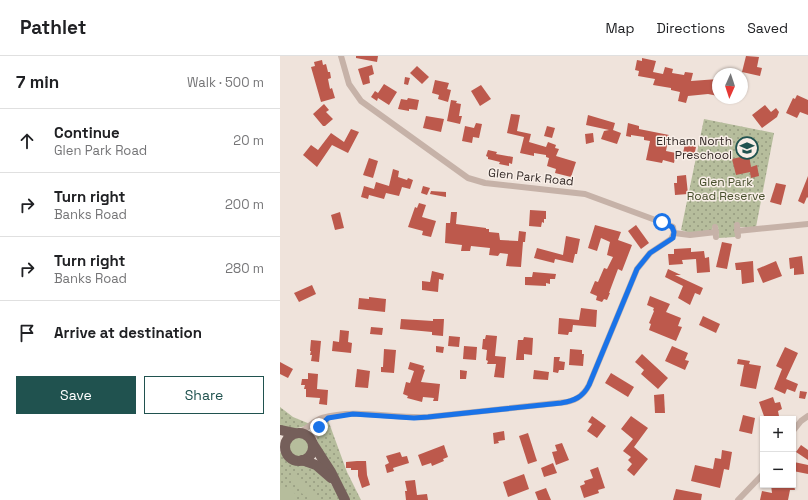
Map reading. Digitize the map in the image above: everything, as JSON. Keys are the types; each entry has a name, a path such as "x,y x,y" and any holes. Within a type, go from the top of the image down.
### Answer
{"main road":[{"path":"280,430 307,435 332,472 335,482 345,500"},
{"path":"296,433 287,438 282,447 291,459 302,460 320,468 335,482"},
{"path":"302,460 310,454 312,443"}],"street":[{"name":"Glen Park Road","path":"341,56 349,84 361,101 468,178 485,183 585,194 669,225 672,227 674,232 690,235 716,232"},
{"path":"737,231 808,224"},
{"path":"296,433 307,429 321,419 359,414 428,417 561,403 574,400 584,394 589,385 637,269 650,253 671,239 674,232"},
{"path":"796,427 808,416"},
{"path":"312,443 316,431 328,418"},
{"path":"738,500 760,477"}],"green space":[{"name":"Glen Park Road Reserve","path":"704,119 774,133 756,227 740,227 735,237 719,238 718,226 712,226 712,230 690,233 681,230"},
{"path":"280,407 293,417 310,424 295,428 280,427"},
{"path":"328,420 347,472 361,500 348,500 317,441 317,434"},
{"path":"299,437 306,440 309,447 306,454 299,457 292,454 289,447 292,440"},
{"path":"280,452 291,463 310,465 330,482 341,500 280,500"},
{"path":"289,475 296,476 315,492 319,500 311,500 307,492 302,494"},
{"path":"284,487 292,489 297,497 293,500 280,500 280,489"}],"building":[{"path":"356,56 378,56 377,62 356,58"},
{"path":"746,56 759,57 757,67 762,68 760,76 748,73 748,68 743,68"},
{"path":"642,58 656,61 653,72 663,74 665,67 673,69 672,73 684,75 685,72 693,73 691,81 712,79 712,95 688,96 686,103 678,101 680,92 671,90 671,88 653,85 655,79 638,76 639,71 635,70 637,60 642,61"},
{"path":"322,60 323,65 326,64 328,72 330,72 331,78 328,79 330,89 332,88 335,98 321,102 311,67 315,66 314,62"},
{"path":"372,65 374,74 369,76 370,83 363,85 358,69"},
{"path":"417,66 429,77 422,84 410,73"},
{"path":"405,77 410,78 408,85 404,84"},
{"path":"435,80 449,83 447,89 451,90 448,102 438,99 439,95 432,93"},
{"path":"384,84 397,92 389,105 378,98 377,101 371,97 375,91 378,93"},
{"path":"481,85 491,99 480,106 471,91"},
{"path":"797,95 808,100 808,115 800,112 797,118 786,113 793,98 795,99"},
{"path":"408,98 419,100 417,110 409,109 409,111 398,109 401,99 407,100"},
{"path":"451,100 457,101 456,103 461,104 459,116 462,116 460,124 447,121"},
{"path":"324,104 329,110 326,112 333,119 323,126 313,114"},
{"path":"765,105 771,112 776,108 779,112 777,117 762,128 752,115"},
{"path":"511,114 520,115 517,131 531,134 529,142 546,147 548,142 556,145 555,148 559,149 556,156 576,162 571,177 555,173 556,169 547,166 549,158 546,157 546,155 534,153 534,156 520,153 524,137 507,133"},
{"path":"588,115 615,123 613,130 621,133 617,144 601,139 604,131 609,130 586,125"},
{"path":"426,116 444,119 441,132 423,128"},
{"path":"476,123 482,124 479,138 473,137 472,143 462,141 465,126 474,128"},
{"path":"628,123 639,126 639,129 669,135 666,151 676,153 674,163 663,160 662,163 646,160 650,141 644,140 644,137 631,135 631,137 626,136"},
{"path":"547,126 555,128 552,138 544,136"},
{"path":"351,129 359,132 348,153 332,145 317,167 303,155 311,145 318,150 331,133 344,142"},
{"path":"593,133 594,142 586,144 585,134"},
{"path":"685,144 696,147 694,156 683,153"},
{"path":"488,150 497,152 496,154 513,157 512,164 509,163 509,166 499,164 500,162 488,159 486,156"},
{"path":"749,155 751,167 757,165 759,176 751,178 750,172 736,175 732,159"},
{"path":"369,158 378,161 373,178 363,175"},
{"path":"393,169 399,171 398,177 413,180 410,189 402,187 399,196 386,193 384,199 369,195 368,199 361,197 364,186 374,189 376,182 389,186"},
{"path":"686,175 688,194 675,195 674,183 677,183 677,176"},
{"path":"808,176 808,198 807,197 804,204 798,201"},
{"path":"776,183 786,185 781,205 770,202"},
{"path":"423,186 430,188 427,195 421,193"},
{"path":"431,191 446,192 446,197 430,194"},
{"path":"419,203 426,205 422,217 436,221 431,237 422,235 423,231 408,227 415,207 417,208"},
{"path":"530,210 546,211 546,219 544,219 544,223 542,222 541,227 529,226"},
{"path":"340,212 344,228 335,230 331,215"},
{"path":"451,212 457,212 456,224 489,229 489,232 499,233 500,240 518,241 519,231 526,232 525,242 523,242 521,267 506,266 508,254 500,253 498,256 489,255 490,248 471,246 470,251 461,251 462,245 445,243 446,223 450,223"},
{"path":"595,225 621,232 618,240 632,245 622,271 618,269 607,300 604,299 602,302 596,300 597,296 590,293 595,281 598,282 604,268 607,269 613,257 607,255 610,242 601,238 597,251 588,248"},
{"path":"636,225 649,243 641,249 628,231"},
{"path":"566,236 580,239 577,254 575,254 573,263 555,259 554,263 534,258 537,248 563,255"},
{"path":"722,242 732,244 727,269 716,267"},
{"path":"691,248 691,252 704,251 705,258 709,257 710,272 697,273 696,259 682,260 683,264 669,265 668,254 674,254 674,249"},
{"path":"802,256 804,274 794,275 794,268 790,269 789,258"},
{"path":"753,261 754,282 742,284 741,270 736,270 735,263"},
{"path":"776,261 782,276 763,283 757,269"},
{"path":"668,269 681,275 675,275 703,288 700,295 695,293 690,305 678,298 683,286 665,277"},
{"path":"432,271 444,274 443,280 439,279 438,292 422,290 422,281 430,282"},
{"path":"533,272 556,274 555,279 550,279 550,284 546,283 546,286 525,285 525,277 532,277"},
{"path":"312,285 316,294 299,302 294,293"},
{"path":"650,296 670,304 666,312 681,318 678,326 682,327 676,341 649,330 651,324 649,323 654,311 654,308 647,305"},
{"path":"369,297 386,299 385,312 358,309 359,298 369,299"},
{"path":"581,308 597,310 596,327 573,325 572,332 569,332 568,335 558,334 559,318 579,320"},
{"path":"703,316 720,324 716,333 699,325"},
{"path":"401,319 433,321 433,319 444,319 443,336 432,335 432,332 400,329"},
{"path":"371,327 383,328 382,335 370,334"},
{"path":"340,330 349,331 348,342 352,343 351,353 332,351 333,341 339,342"},
{"path":"486,335 497,336 495,356 506,357 504,378 494,377 496,364 487,364 487,350 482,349 483,339 485,339"},
{"path":"449,336 460,337 459,347 448,346"},
{"path":"524,337 533,338 532,355 524,354 524,360 516,360 518,340 523,340"},
{"path":"311,340 321,341 319,362 311,361"},
{"path":"436,346 444,347 443,353 436,352"},
{"path":"464,346 477,347 476,360 463,359"},
{"path":"672,346 688,353 685,360 689,361 685,370 665,361"},
{"path":"785,347 798,353 786,379 798,384 795,392 787,389 785,394 774,389 782,369 776,366"},
{"path":"384,349 396,350 394,373 381,372 381,367 383,367"},
{"path":"570,349 582,350 582,354 584,354 583,366 569,365"},
{"path":"642,354 668,378 658,389 641,374 644,370 635,362"},
{"path":"554,357 560,357 559,361 565,362 564,370 559,370 558,373 553,372"},
{"path":"738,359 750,361 749,364 761,366 756,389 740,386 744,365 737,364"},
{"path":"280,362 293,369 288,378 280,374"},
{"path":"410,362 424,366 423,369 425,370 421,382 440,384 438,401 433,401 434,398 423,397 422,402 407,398 408,396 403,394 406,382 410,383 414,371 408,369"},
{"path":"357,369 370,371 368,388 355,387"},
{"path":"460,370 467,371 466,379 460,379"},
{"path":"534,370 549,372 548,380 533,379"},
{"path":"308,373 318,374 317,389 328,390 327,405 319,404 320,398 306,397 306,389 304,389 305,385 301,385 302,379 308,379"},
{"path":"611,373 634,387 628,397 605,383"},
{"path":"800,391 807,392 805,399 799,398"},
{"path":"664,394 665,413 655,413 654,395"},
{"path":"773,397 775,403 780,402 782,409 778,411 779,416 764,416 759,402"},
{"path":"743,415 755,418 752,434 739,431"},
{"path":"592,416 606,426 597,438 587,431 592,424 588,422"},
{"path":"631,416 648,428 634,447 648,459 634,476 627,470 632,464 628,460 631,457 623,451 633,439 621,429"},
{"path":"504,431 505,440 498,441 499,443 494,444 493,433"},
{"path":"528,433 537,461 528,464 519,436"},
{"path":"562,443 569,460 556,465 552,452 557,451 555,445"},
{"path":"444,445 448,457 443,459 444,461 432,466 431,463 422,466 418,455"},
{"path":"801,445 808,450 808,460 796,452"},
{"path":"722,450 732,452 729,470 724,469 720,488 691,481 695,465 713,469 715,458 721,459"},
{"path":"400,452 402,457 407,456 409,463 393,468 394,471 387,473 385,465 389,463 386,456"},
{"path":"366,461 367,475 370,485 362,488 358,476 358,470 346,468 346,462"},
{"path":"796,462 808,465 808,474 796,472"},
{"path":"553,463 557,473 544,477 541,468"},
{"path":"598,467 605,488 598,490 599,493 584,498 580,486 585,484 584,481 593,478 590,470"},
{"path":"524,474 529,489 508,497 503,482"},
{"path":"415,480 417,495 427,494 428,500 406,500 405,491 407,491 405,481"},
{"path":"546,488 551,500 538,500 535,492"},
{"path":"771,488 795,488 795,490 790,490 788,500 760,500 762,491 772,493"},
{"path":"676,489 702,494 701,500 673,500"}],"place":[{"name":"Eltham North Preschool","path":"747,148"}],"route":[{"path":"319,427 328,418 347,415 364,414 414,418 428,417 561,403 578,398 584,394 588,388 637,269 650,253 674,236 674,229 662,222"}]}
